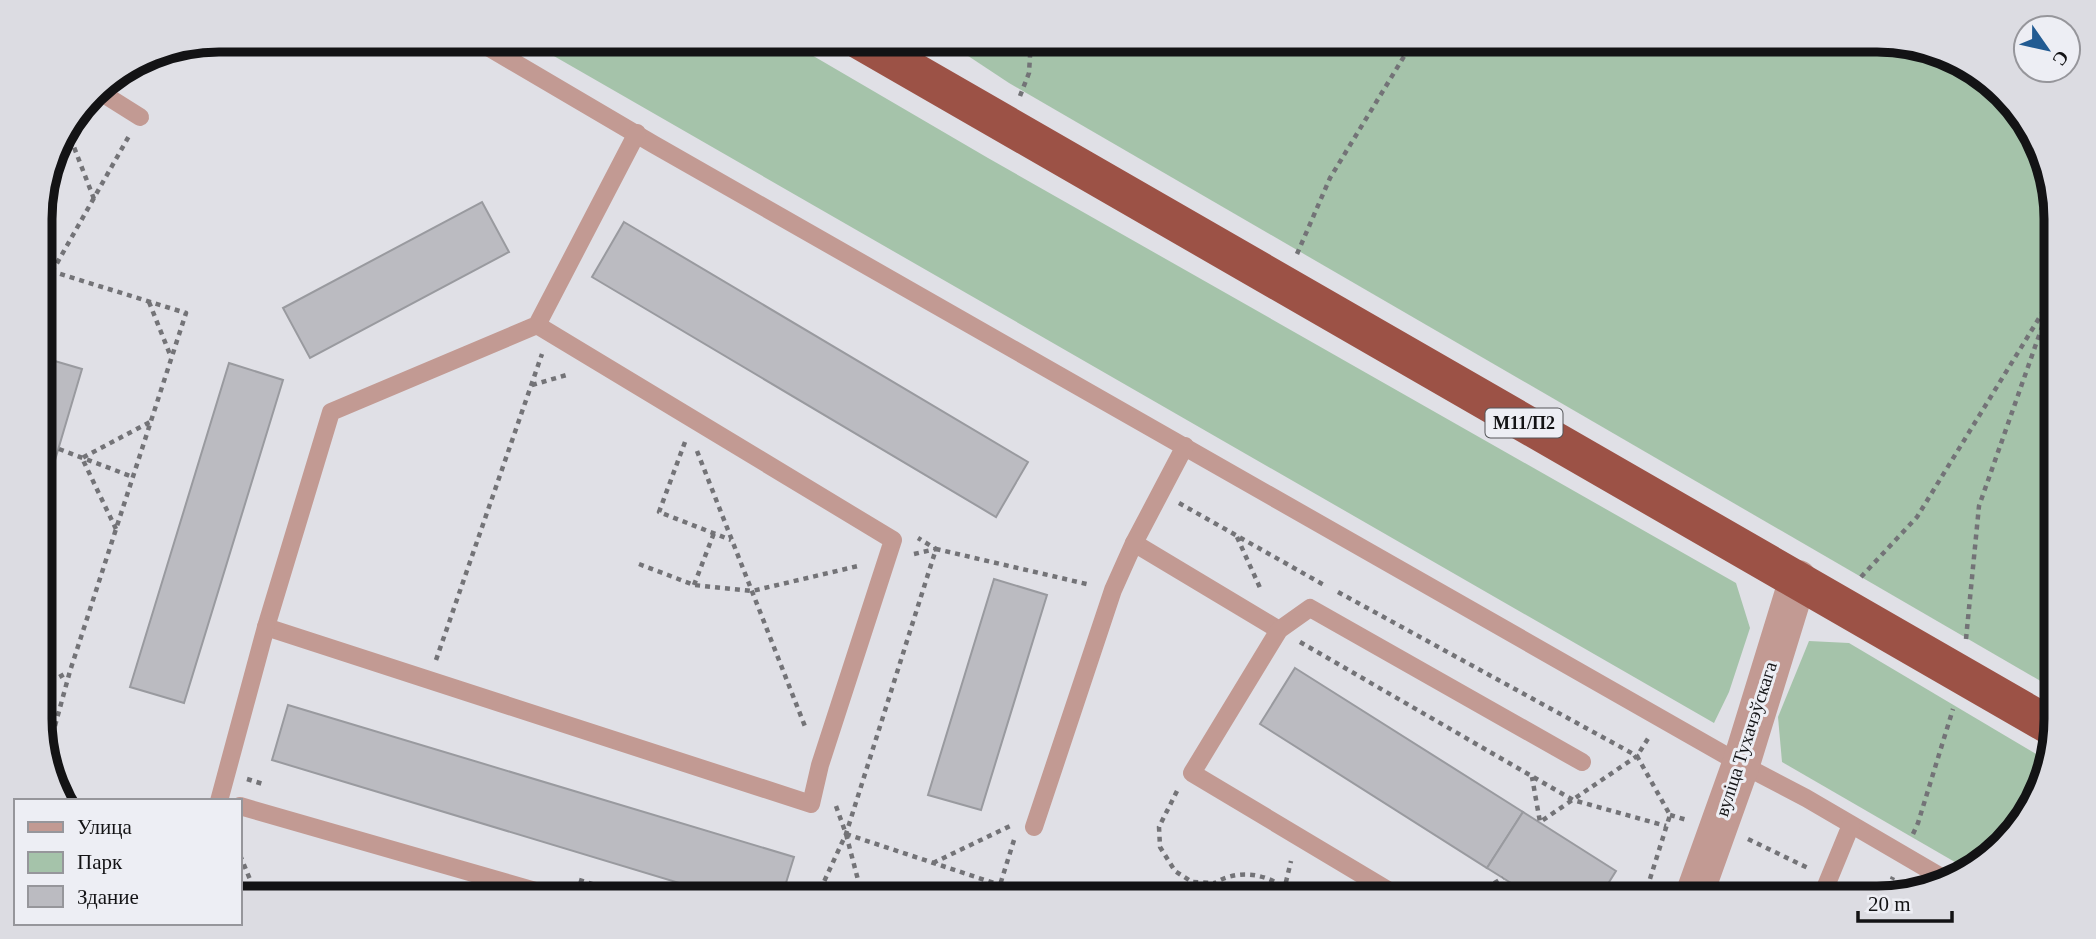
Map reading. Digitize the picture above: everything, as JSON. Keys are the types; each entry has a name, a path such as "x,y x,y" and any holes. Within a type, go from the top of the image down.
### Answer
{"highway":[{"name":"М11/П2","path":"881,53 2044,722"}],"street":[{"name":"вуліца Тухачэўскага","path":"1697,886 1741,764 1798,579"}],"lane":[{"path":"498,53 653,144 1661,719 1806,798 1937,875"},
{"path":"107,96 140,117"},
{"path":"220,799 266,627 331,412 543,329 637,133"},
{"path":"266,627 811,804 820,765 894,540 686,422 543,329"},
{"path":"1027,824 1113,590 1134,543 1185,446"},
{"path":"1134,543 1279,630"},
{"path":"1381,886 1192,774 1279,630 1310,608 1582,762"},
{"path":"242,807 518,886"},
{"path":"1825,886 1851,825"}],"path":[{"path":"1281,283 1300,248 1330,178 1407,52"},
{"path":"1009,126 1029,73 1030,53"},
{"path":"53,270 140,117"},
{"path":"72,142 94,199"},
{"path":"53,272 186,313 70,671 53,731"},
{"path":"149,302 172,357"},
{"path":"1838,602 1917,517 2044,308"},
{"path":"1918,823 1963,675 1979,506 2044,321"},
{"path":"429,680 532,384 543,329"},
{"path":"532,384 602,366"},
{"path":"82,458 151,422"},
{"path":"686,422 659,512 732,540"},
{"path":"686,422 846,834 860,886"},
{"path":"59,449 133,477"},
{"path":"82,458 116,529"},
{"path":"694,585 715,533"},
{"path":"1236,537 1279,630 1573,800 1666,825"},
{"path":"822,886 846,834 936,550 1113,590"},
{"path":"52,681 70,671"},
{"path":"1661,719 1637,756 1670,815 1751,840 1840,886"},
{"path":"1192,774 1178,789 1159,827 1160,847 1175,871 1192,882 1216,883"},
{"path":"1532,777 1540,822"},
{"path":"1648,886 1670,815"},
{"path":"846,834 1000,886 1027,824"},
{"path":"933,863 1027,824"},
{"path":"1212,886 1239,875 1251,875 1263,876 1285,886 1297,836"},
{"path":"242,860 252,886"},
{"path":"1489,886 1503,878"}],"green space":[{"path":"1877,52 1930,61 1960,75 1995,101 2021,136 2031,155 2042,198 2044,683 1009,83 963,53"},
{"path":"548,53 808,53 1736,583 1750,628 1729,692 1714,723"},
{"path":"1809,641 1849,643 2039,756 2031,784 2009,821 1995,838 1959,864 1782,762 1778,717"}],"building":[{"path":"482,202 509,252 310,358 283,308"},
{"path":"624,222 1028,462 996,517 592,277"},
{"path":"53,360 82,369 52,469"},
{"path":"229,363 283,380 184,703 130,687"},
{"path":"994,579 1047,595 981,810 928,795"},
{"path":"1295,668 1523,812 1487,868 1260,724"},
{"path":"288,705 794,857 785,886 689,886 272,760"},
{"path":"1523,812 1616,871 1607,886 1516,886 1487,868"}]}
